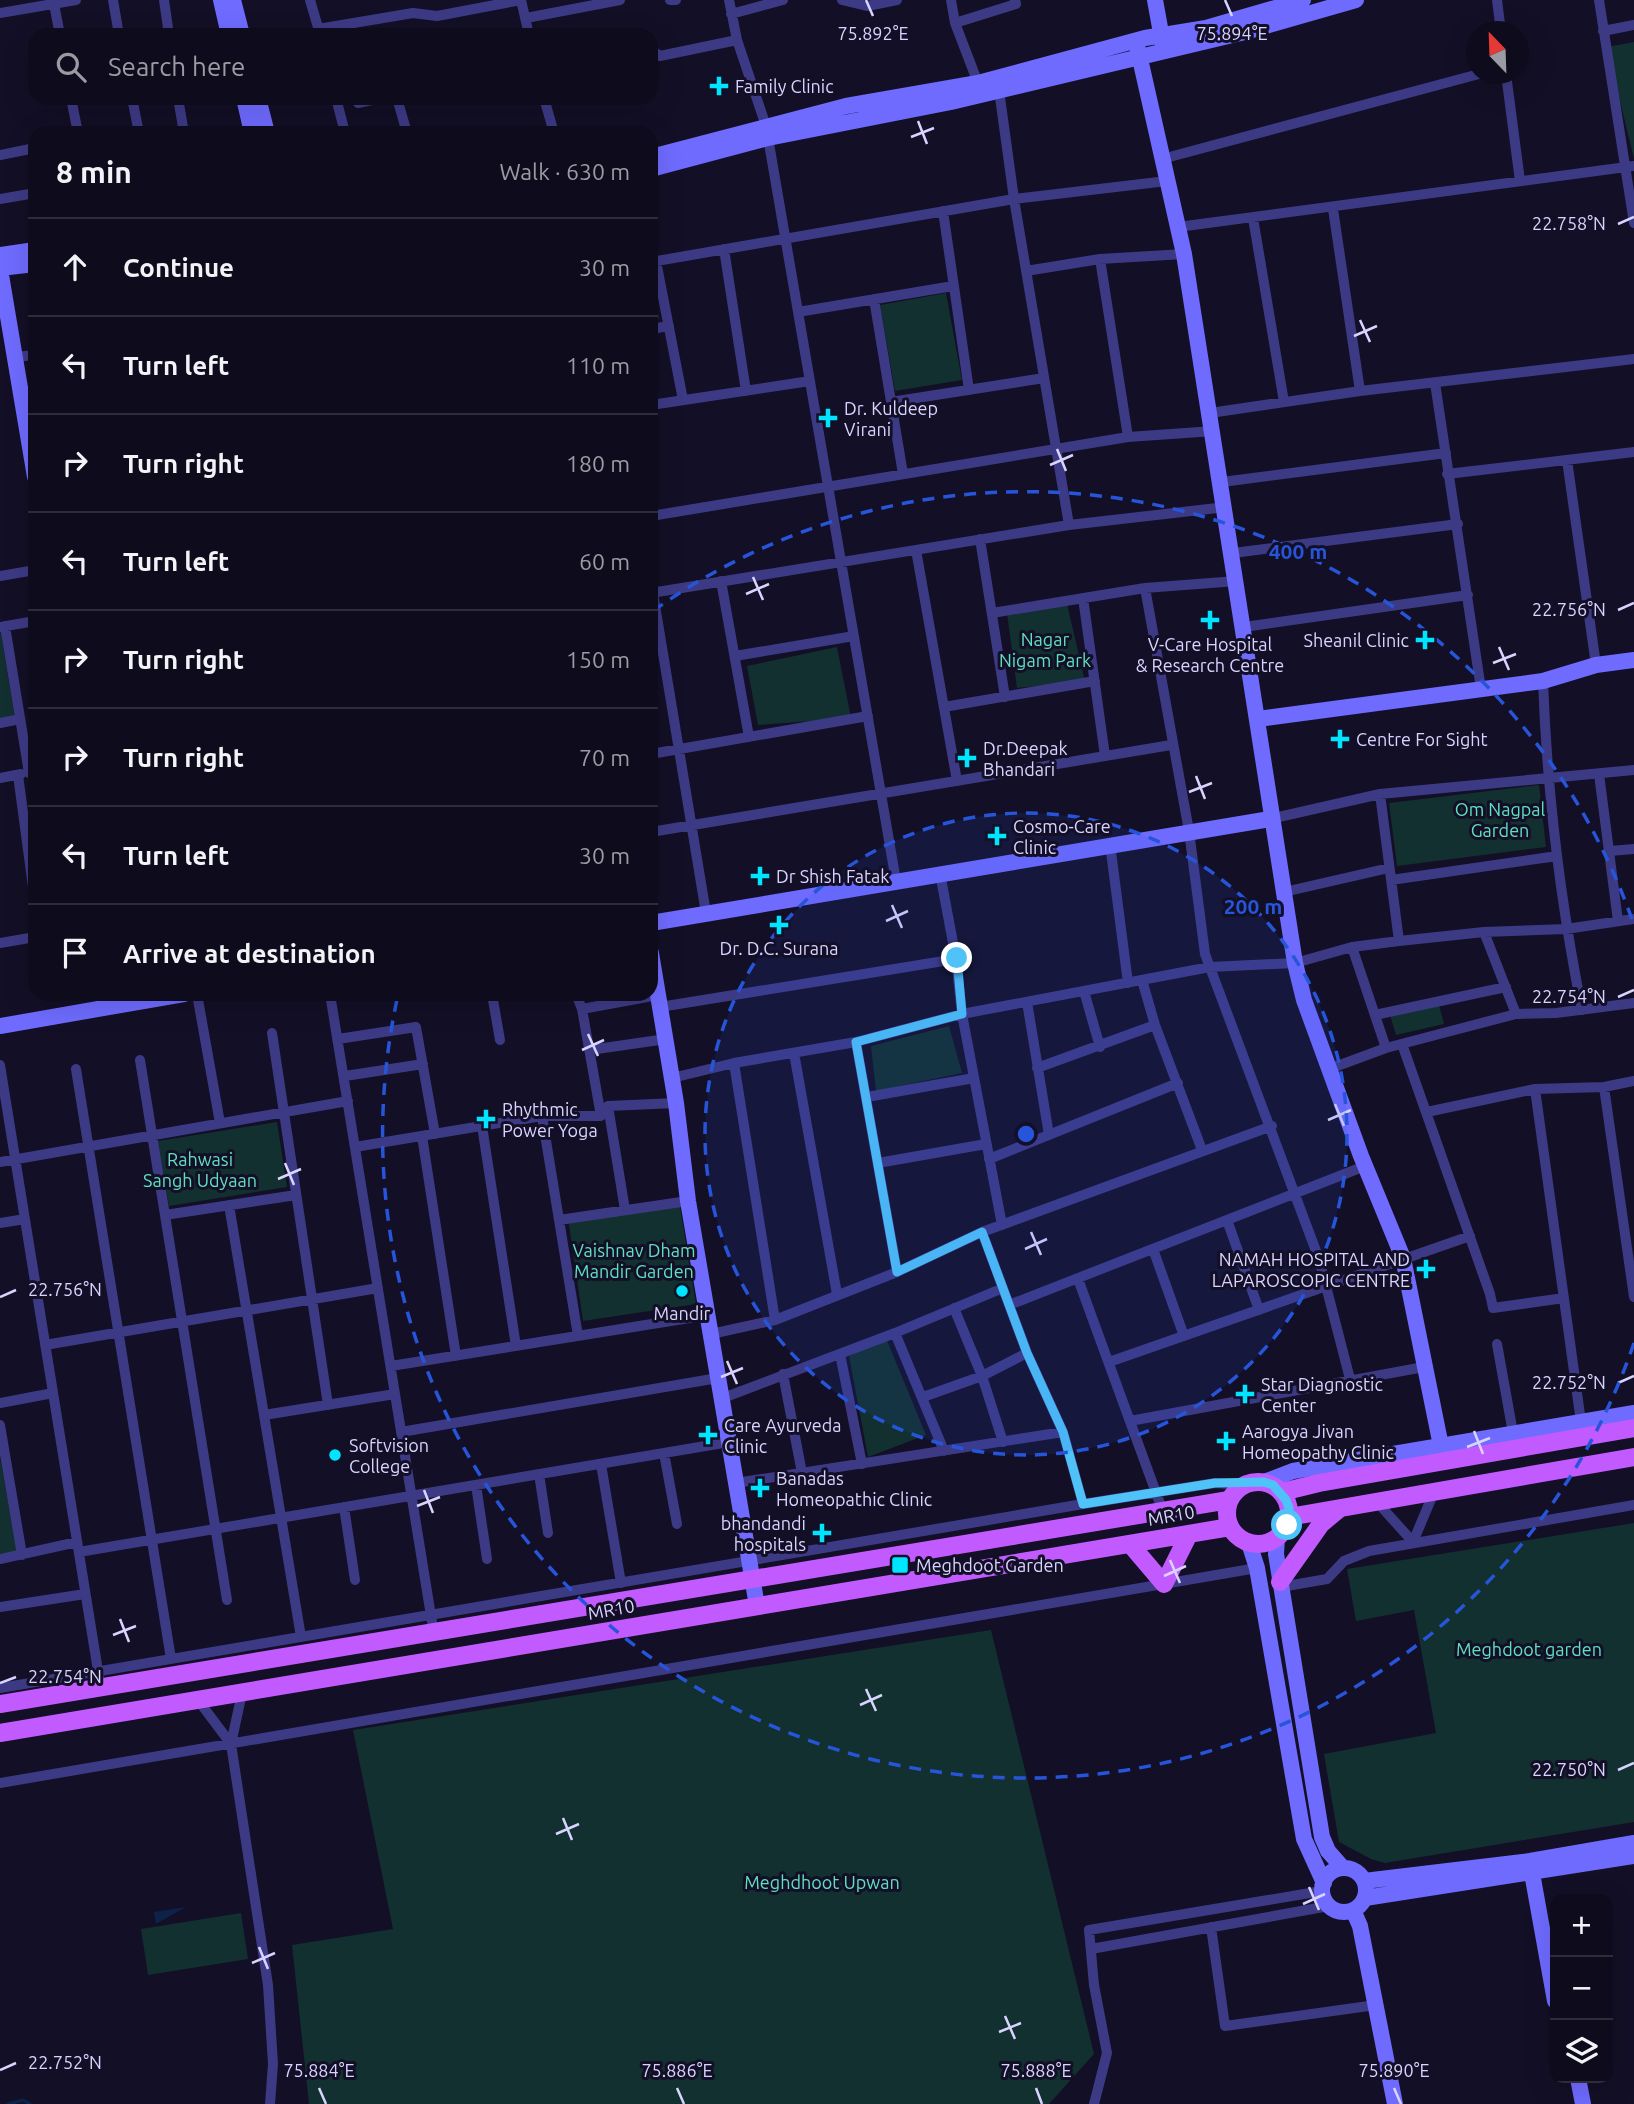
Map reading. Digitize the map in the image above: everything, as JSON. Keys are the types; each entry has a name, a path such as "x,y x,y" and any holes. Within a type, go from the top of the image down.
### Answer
{"main road":[{"path":"1282,1492 1319,1482 1634,1428"},
{"path":"1289,1517 1634,1457"},
{"path":"1264,1482 1282,1492 1289,1508 1289,1517 1277,1538 1259,1544 1249,1543 1234,1534 1226,1509 1229,1500 1244,1485 1264,1482"},
{"name":"MR10","path":"0,1704 99,1679 1159,1501 1229,1500"},
{"path":"1281,1584 1321,1524 1341,1507"},
{"name":"MR10","path":"0,1733 1230,1527"},
{"path":"1129,1544 1164,1584 1189,1534"}],"street":[{"path":"0,13 76,0"},
{"path":"113,0 118,28"},
{"path":"164,0 168,28"},
{"path":"221,0 229,28"},
{"path":"231,28 233,0"},
{"path":"310,0 318,28"},
{"path":"339,28 413,13 437,16 521,0 528,28"},
{"path":"526,18 620,0"},
{"path":"670,0 676,0"},
{"path":"729,0 737,40 767,132 896,881"},
{"path":"731,14 783,0"},
{"path":"842,0 867,6 897,0"},
{"path":"951,0 956,23 978,83"},
{"path":"956,23 1016,4 1015,0"},
{"path":"1155,0 1163,42"},
{"path":"658,167 846,106 978,83 1138,48 1303,0"},
{"path":"1163,42 1245,32 1356,0"},
{"path":"1497,0 1500,21"},
{"path":"1599,0 1629,166 1634,223"},
{"path":"54,4 59,28"},
{"path":"1603,31 1634,25"},
{"path":"658,55 737,40"},
{"path":"658,155 767,132 999,90 1138,48"},
{"path":"1138,48 1184,254 1226,507 1270,819 1295,963 1304,1000 1364,1166 1404,1258 1441,1446"},
{"path":"1162,159 1466,77"},
{"path":"1507,84 1520,181"},
{"path":"999,90 1014,199 1069,524"},
{"path":"72,105 77,126"},
{"path":"133,105 137,126"},
{"path":"179,105 183,126"},
{"path":"246,105 250,126"},
{"path":"260,105 265,126"},
{"path":"338,105 343,126"},
{"path":"399,105 405,126"},
{"path":"546,105 552,126"},
{"path":"0,155 28,149"},
{"path":"1178,228 1333,209 1629,166"},
{"path":"658,260 1014,199 1167,181"},
{"path":"0,199 28,194"},
{"path":"1333,209 1360,391"},
{"path":"943,211 969,390"},
{"path":"1253,218 1284,402"},
{"path":"724,249 746,391"},
{"path":"0,255 28,251"},
{"path":"1026,271 1100,259 1184,254"},
{"path":"1100,259 1128,437"},
{"path":"28,265 0,268 28,435"},
{"path":"658,278 683,400"},
{"path":"798,312 953,286"},
{"path":"874,299 903,474"},
{"path":"658,328 669,326"},
{"path":"15,357 28,356"},
{"path":"1210,413 1360,391 1634,359"},
{"path":"891,402 1044,378"},
{"path":"658,404 810,381"},
{"path":"1435,383 1481,689"},
{"path":"658,515 1128,437 1214,431"},
{"path":"1447,474 1634,452"},
{"path":"1222,482 1446,453"},
{"path":"1567,460 1596,665"},
{"path":"658,587 721,581 1069,524 1226,507"},
{"path":"1233,553 1458,524"},
{"path":"980,539 1005,697"},
{"path":"916,550 957,781"},
{"path":"0,576 28,571"},
{"path":"721,581 749,737"},
{"path":"992,613 1145,588 1237,581"},
{"path":"1145,588 1171,745 1189,831 1205,954 1272,1126 1326,1287 1350,1379"},
{"path":"1244,627 1468,595"},
{"path":"1083,598 1105,756"},
{"path":"0,778 27,773 3,626 28,622"},
{"path":"658,624 706,913"},
{"path":"734,656 854,636"},
{"path":"1258,719 1544,681 1596,665 1634,660"},
{"path":"944,707 1095,681"},
{"path":"1544,681 1546,780 1566,929 1582,1010"},
{"path":"658,753 868,716"},
{"path":"0,723 20,719"},
{"path":"658,831 1171,745"},
{"path":"658,922 1270,819 1380,794 1634,770"},
{"path":"1599,774 1618,921"},
{"path":"1380,794 1399,941"},
{"path":"1110,844 1128,983"},
{"path":"1610,851 1634,849"},
{"path":"1391,880 1557,856"},
{"path":"1284,892 1389,868"},
{"path":"940,873 957,958 962,1014 1002,1225"},
{"path":"672,1078 734,1063 856,1042 962,1014 1210,967 1295,963 1352,947 1484,932 1566,929 1634,919"},
{"path":"1484,932 1516,1014"},
{"path":"0,943 28,938"},
{"path":"1352,947 1386,1048"},
{"path":"582,1009 659,1001 957,958"},
{"path":"1142,980 1155,1025 1202,1150"},
{"path":"1375,1015 1506,987"},
{"path":"1084,991 1100,1047"},
{"path":"658,995 677,1103 688,1200 757,1606"},
{"path":"0,1026 114,1001"},
{"path":"198,1001 220,1124"},
{"path":"331,1001 432,1623"},
{"path":"493,1001 500,1040"},
{"path":"579,1001 625,1210"},
{"path":"1027,1002 1049,1135"},
{"path":"1329,1069 1386,1048 1516,1014 1582,1010 1634,1003"},
{"path":"1037,1068 1155,1025"},
{"path":"338,1040 416,1027 435,1134"},
{"path":"272,1033 328,1405"},
{"path":"590,1050 666,1039"},
{"path":"856,1042 897,1272"},
{"path":"1402,1044 1493,1308 1564,1298"},
{"path":"794,1053 837,1294"},
{"path":"140,1060 228,1600"},
{"path":"734,1063 775,1321"},
{"path":"345,1076 422,1064"},
{"path":"0,1065 2,1094 25,1219 99,1679"},
{"path":"76,1069 171,1659"},
{"path":"866,1097 974,1078"},
{"path":"1427,1112 1535,1089 1604,1087 1634,1082"},
{"path":"989,1159 1178,1083"},
{"path":"1604,1087 1634,1297"},
{"path":"1535,1089 1581,1422"},
{"path":"0,1162 348,1101"},
{"path":"355,1147 542,1116 677,1103"},
{"path":"542,1116 579,1336"},
{"path":"482,1126 516,1346"},
{"path":"711,1334 775,1321 897,1272 982,1232 1272,1126"},
{"path":"422,1136 456,1356"},
{"path":"878,1163 986,1144"},
{"path":"1009,1305 1364,1166"},
{"path":"165,1215 296,1195"},
{"path":"559,1220 688,1200"},
{"path":"229,1205 301,1637"},
{"path":"0,1223 25,1219"},
{"path":"1227,1220 1259,1310"},
{"path":"982,1232 1027,1353 1063,1432 1083,1504"},
{"path":"1109,1362 1470,1236"},
{"path":"1153,1249 1184,1336"},
{"path":"1078,1279 1159,1501"},
{"path":"723,1398 895,1333 1003,1287"},
{"path":"45,1345 378,1288"},
{"path":"954,1308 982,1376 1003,1442"},
{"path":"391,1366 708,1315"},
{"path":"895,1333 944,1451"},
{"path":"1497,1344 1513,1433"},
{"path":"923,1397 982,1376 1027,1353"},
{"path":"840,1354 862,1464"},
{"path":"1130,1421 1424,1367"},
{"path":"783,1374 802,1473"},
{"path":"401,1432 718,1378"},
{"path":"0,1404 53,1393"},
{"path":"264,1415 395,1394"},
{"path":"1264,1482 1293,1471 1634,1413"},
{"path":"0,1425 3,1456 22,1555"},
{"path":"736,1483 1063,1432"},
{"path":"0,1559 152,1539 729,1442"},
{"path":"664,1453 677,1524"},
{"path":"601,1464 621,1583"},
{"path":"539,1474 548,1533"},
{"path":"0,1688 99,1679 171,1659 301,1637 432,1623 621,1583 751,1569 1083,1504 1159,1501 1215,1483 1244,1485"},
{"path":"476,1485 487,1559"},
{"path":"1413,1542 1434,1492"},
{"path":"1377,1502 1413,1542"},
{"path":"1281,1584 1327,1579 1344,1561 1369,1551 1634,1505"},
{"path":"344,1507 355,1580"},
{"path":"1277,1538 1281,1584 1322,1837 1328,1851 1343,1868 1356,1872 1364,1889"},
{"path":"1249,1543 1257,1568 1304,1839 1325,1893 1341,1912 1353,1910"},
{"path":"0,1783 1257,1568"},
{"path":"0,1607 85,1594"},
{"path":"242,1692 231,1744 268,1985 273,2064 270,2104"},
{"path":"198,1700 231,1744"},
{"path":"1536,1866 1634,1843"},
{"path":"1364,1889 1634,1856"},
{"path":"1536,1866 1550,1926"},
{"path":"1536,1866 1550,1965"},
{"path":"1325,1893 1331,1873 1343,1868"},
{"path":"1353,1910 1364,1889"},
{"path":"1091,1949 1210,1927 1325,1893"},
{"path":"1094,2104 1107,2053 1094,1985 1089,1930 1325,1893"},
{"path":"1353,1910 1360,1926 1395,2104"},
{"path":"1210,1927 1225,2026 1376,2006"},
{"path":"1571,2083 1574,2104"},
{"path":"1579,2083 1583,2104"}],"green space":[{"path":"1634,42 1634,159 1607,47"},
{"path":"946,293 962,380 895,391 880,305"},
{"name":"Nagar Nigam Park","path":"1067,604 1085,681 1017,688 1007,613"},
{"path":"1,633 15,720 0,721"},
{"path":"837,647 851,718 758,725 747,666"},
{"name":"Om Nagpal Garden","path":"1539,785 1546,847 1397,866 1389,803"},
{"path":"1439,1005 1444,1024 1396,1035 1390,1015"},
{"path":"949,1026 962,1073 876,1091 871,1046"},
{"name":"Rahwasi Sangh Udyaan","path":"277,1122 287,1187 169,1206 158,1141"},
{"name":"Vaishnav Dham Mandir Garden","path":"679,1201 696,1304 583,1321 568,1218"},
{"path":"886,1338 926,1435 868,1457 849,1356"},
{"path":"0,1458 17,1552 0,1554"},
{"name":"Meghdoot garden","path":"1634,1523 1634,1822 1385,1863 1371,1859 1339,1842 1324,1754 1436,1733 1414,1610 1356,1621 1347,1569"},
{"name":"Meghdhoot Upwan","path":"991,1630 1094,2054 1049,2104 309,2104 292,1945 393,1929 353,1730"},
{"path":"241,1913 248,1959 148,1975 141,1929"}],"water":[{"path":"186,1907 156,1924 154,1912"}],"waterway":[{"path":"8,2104 23,2100 30,2104"}],"place":[{"name":"Family Clinic","path":"719,86"},
{"name":"Dr. Kuldeep Virani","path":"828,418"},
{"name":"V-Care Hospital & Research Centre","path":"1210,620"},
{"name":"Sheanil Clinic","path":"1425,640"},
{"name":"Centre For Sight","path":"1340,739"},
{"name":"Dr.Deepak Bhandari","path":"967,758"},
{"name":"Cosmo-Care Clinic","path":"997,836"},
{"name":"Dr Shish Fatak","path":"760,876"},
{"name":"Dr. D.C. Surana","path":"779,925"},
{"name":"Rhythmic Power Yoga","path":"486,1119"},
{"name":"NAMAH HOSPITAL AND LAPAROSCOPIC CENTRE","path":"1426,1269"},
{"name":"Mandir","path":"682,1291"},
{"name":"Star Diagnostic Center","path":"1245,1394"},
{"name":"Care Ayurveda Clinic","path":"708,1435"},
{"name":"Aarogya Jivan Homeopathy Clinic","path":"1226,1441"},
{"name":"Softvision College","path":"335,1455"},
{"name":"Banadas Homeopathic Clinic","path":"760,1488"},
{"name":"bhandandi hospitals","path":"822,1533"},
{"name":"Meghdoot Garden","path":"900,1565"}],"route":[{"path":"957,958 962,1014 856,1042 897,1272 982,1232 1027,1353 1063,1432 1083,1504 1215,1483 1244,1485 1264,1482 1282,1492 1289,1508 1287,1525"}]}
